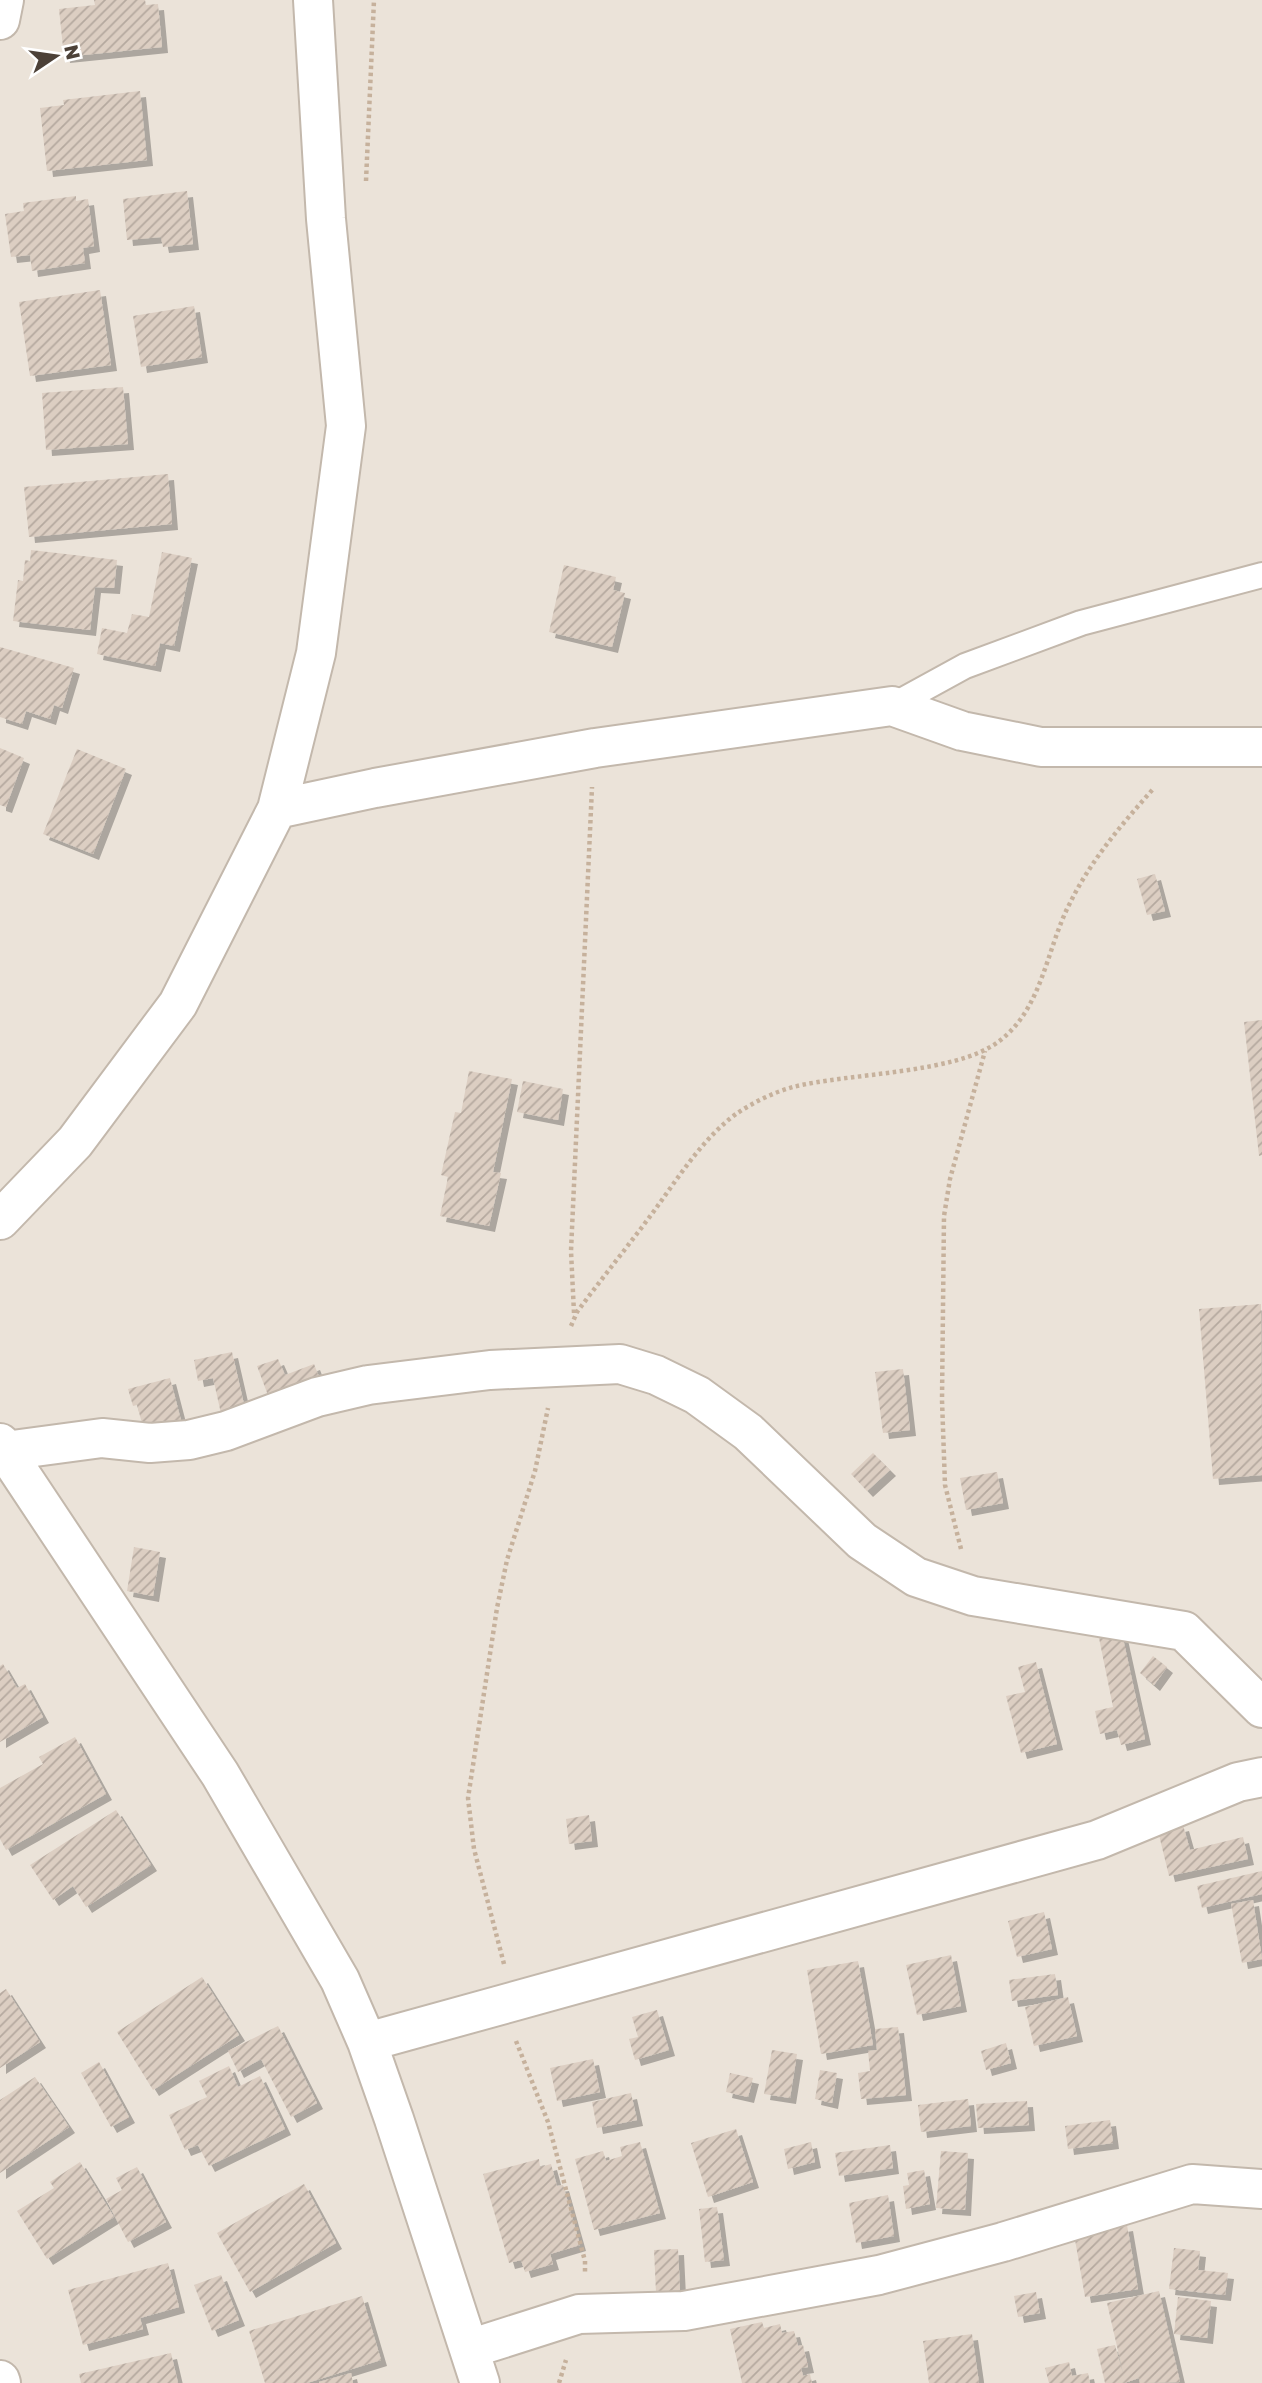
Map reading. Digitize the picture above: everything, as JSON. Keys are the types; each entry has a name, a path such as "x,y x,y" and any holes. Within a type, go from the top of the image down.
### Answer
{"street":[{"path":"0,20 4,0"},
{"path":"0,1220 75,1142 178,1004 277,809 316,653 346,426 326,219 313,0"},
{"path":"277,809 374,788 595,748 892,706 962,731 1041,747 1262,747"},
{"path":"1262,1708 1184,1631 973,1596 916,1577 862,1541 748,1432 696,1395 656,1375 620,1364 490,1370 368,1385 317,1397 226,1430 189,1440 150,1443 102,1438 3,1447 220,1774 340,1980 367,2042 394,2119 474,2366 579,2314 684,2311 879,2275 1003,2242 1192,2184 1262,2189"},
{"path":"367,2042 1097,1840 1238,1782 1262,1777"}],"lane":[{"path":"892,706 965,666 1081,623 1262,575"}],"path":[{"path":"575,1316 571,1251 595,748"},
{"path":"559,2383 586,2289 585,2261 548,2122 515,2039 502,1949 474,1849 468,1798 497,1608 507,1560 535,1471 558,1366 575,1316 683,1171 712,1136 736,1114 758,1101 790,1088 929,1065 985,1050 1012,1030 1024,1016 1048,962 1068,905 1092,864 1132,812 1189,749"},
{"path":"973,1596 945,1485 942,1401 944,1216 950,1179 985,1050"}],"shaded area":[{"path":"0,0 1262,0 1262,2383 0,2383"}],"building":[{"path":"94,0 145,0 146,5 158,4 162,47 64,57 59,9 95,5"},
{"path":"140,91 147,160 47,171 40,108 64,105 63,100"},
{"path":"187,191 193,244 163,247 161,237 127,240 123,199"},
{"path":"76,196 76,201 88,199 94,246 83,248 85,263 32,271 30,255 11,257 5,214 24,211 23,203"},
{"path":"100,290 111,365 30,376 19,302"},
{"path":"194,306 202,357 141,367 133,316"},
{"path":"123,387 128,444 46,450 42,393"},
{"path":"168,474 172,524 29,537 24,487"},
{"path":"31,550 117,560 114,588 95,587 90,630 13,621 18,580 23,581 25,560 30,561"},
{"path":"162,552 192,558 174,646 160,643 155,666 97,654 102,628 127,633 132,614 149,617"},
{"path":"564,565 616,577 613,590 625,593 612,647 549,632"},
{"path":"0,647 74,668 62,708 54,705 50,719 26,711 22,724 0,717"},
{"path":"0,748 24,758 6,807 0,805"},
{"path":"77,749 126,769 93,854 43,834"},
{"path":"1155,874 1165,911 1147,915 1137,879"},
{"path":"1262,1020 1262,1155 1259,1156 1244,1022"},
{"path":"469,1071 512,1079 493,1172 501,1173 489,1226 440,1216 448,1177 441,1175 455,1112 461,1113"},
{"path":"523,1081 563,1089 558,1120 517,1112"},
{"path":"1261,1304 1262,1475 1213,1479 1199,1309"},
{"path":"232,1352 246,1413 222,1418 213,1378 198,1381 194,1360"},
{"path":"278,1359 285,1375 314,1364 323,1387 272,1406 257,1366"},
{"path":"903,1369 910,1430 883,1433 875,1372"},
{"path":"170,1378 183,1428 146,1438 137,1405 133,1406 128,1389"},
{"path":"873,1453 890,1470 867,1491 851,1474"},
{"path":"997,1472 1003,1503 966,1510 960,1478"},
{"path":"134,1547 160,1552 153,1596 127,1591"},
{"path":"1122,1634 1145,1739 1121,1745 1117,1730 1100,1734 1095,1711 1113,1707 1099,1638"},
{"path":"1153,1656 1167,1667 1154,1685 1140,1673"},
{"path":"1036,1662 1057,1744 1021,1753 1006,1696 1025,1692 1018,1667"},
{"path":"3,1664 17,1688 25,1684 43,1717 0,1742 0,1666"},
{"path":"75,1737 106,1794 6,1850 0,1839 0,1788 43,1764 39,1757"},
{"path":"116,1810 151,1865 86,1907 73,1886 53,1900 30,1865"},
{"path":"589,1815 592,1841 569,1844 566,1819"},
{"path":"1183,1825 1190,1850 1243,1837 1248,1859 1169,1876 1158,1831"},
{"path":"1262,1871 1262,1894 1202,1908 1197,1886"},
{"path":"1253,1900 1262,1959 1242,1963 1231,1904"},
{"path":"1044,1912 1052,1949 1017,1957 1008,1921"},
{"path":"951,1955 961,2006 917,2015 906,1965"},
{"path":"858,1961 873,2045 821,2054 807,1970"},
{"path":"1055,1974 1058,1995 1012,2001 1009,1980"},
{"path":"202,1977 239,2035 153,2090 117,2032"},
{"path":"6,1989 40,2042 0,2068 0,1993"},
{"path":"1068,1997 1077,2036 1034,2046 1025,2007"},
{"path":"657,2010 669,2050 635,2060 629,2039 638,2037 632,2017"},
{"path":"278,2026 317,2103 291,2117 261,2059 238,2072 228,2051"},
{"path":"898,2027 906,2095 861,2099 858,2073 870,2071 868,2051 877,2050 875,2029"},
{"path":"1006,2043 1011,2063 986,2070 981,2051"},
{"path":"772,2050 797,2054 790,2098 764,2094"},
{"path":"593,2059 600,2092 557,2101 550,2068"},
{"path":"99,2062 129,2117 111,2127 81,2073"},
{"path":"229,2066 238,2087 260,2076 285,2129 209,2166 198,2145 185,2150 169,2115 207,2097 199,2081"},
{"path":"820,2070 837,2073 832,2103 815,2099"},
{"path":"730,2073 753,2078 748,2097 726,2092"},
{"path":"35,2077 69,2127 0,2173 0,2100"},
{"path":"631,2093 637,2120 597,2128 592,2102"},
{"path":"968,2099 971,2126 921,2132 918,2105"},
{"path":"1027,2101 1029,2125 978,2128 976,2104"},
{"path":"1110,2120 1113,2143 1068,2149 1065,2126"},
{"path":"736,2129 753,2182 708,2197 691,2143"},
{"path":"640,2142 660,2213 594,2230 575,2159 603,2151 606,2161 622,2156 620,2147"},
{"path":"811,2142 815,2162 788,2169 784,2149"},
{"path":"890,2145 893,2168 839,2176 835,2153"},
{"path":"941,2151 968,2153 965,2210 936,2208"},
{"path":"539,2159 540,2167 551,2164 557,2186 563,2185 580,2245 550,2254 553,2264 525,2272 521,2260 509,2263 483,2174"},
{"path":"80,2162 114,2217 47,2259 17,2211 54,2188 50,2182"},
{"path":"137,2167 166,2222 128,2242 106,2199 122,2190 116,2178"},
{"path":"924,2170 930,2204 906,2209 903,2186 909,2185 907,2173"},
{"path":"304,2184 336,2243 250,2292 217,2233"},
{"path":"888,2195 894,2236 856,2243 849,2203"},
{"path":"717,2207 724,2260 705,2262 699,2209"},
{"path":"1127,2225 1138,2289 1085,2297 1074,2234"},
{"path":"1174,2248 1200,2251 1198,2270 1228,2273 1225,2295 1169,2289"},
{"path":"678,2249 680,2290 656,2292 654,2250"},
{"path":"168,2263 179,2307 140,2318 143,2329 83,2345 68,2290"},
{"path":"221,2275 239,2320 212,2331 194,2285"},
{"path":"1159,2291 1180,2382 1140,2383 1139,2378 1124,2383 1105,2383 1097,2349 1115,2345 1124,2377 1107,2303"},
{"path":"1036,2292 1040,2313 1018,2317 1014,2296"},
{"path":"362,2296 381,2360 307,2383 265,2383 249,2331"},
{"path":"1178,2297 1211,2301 1207,2338 1174,2334"},
{"path":"762,2322 764,2328 780,2324 782,2333 794,2331 798,2346 803,2345 808,2367 801,2368 803,2376 810,2374 812,2383 742,2383 730,2329"},
{"path":"972,2334 979,2383 929,2383 923,2341"},
{"path":"171,2353 178,2383 81,2383 79,2374"},
{"path":"1069,2362 1072,2376 1088,2373 1090,2383 1049,2383 1045,2368"},
{"path":"351,2373 353,2383 319,2383 319,2382"}]}
